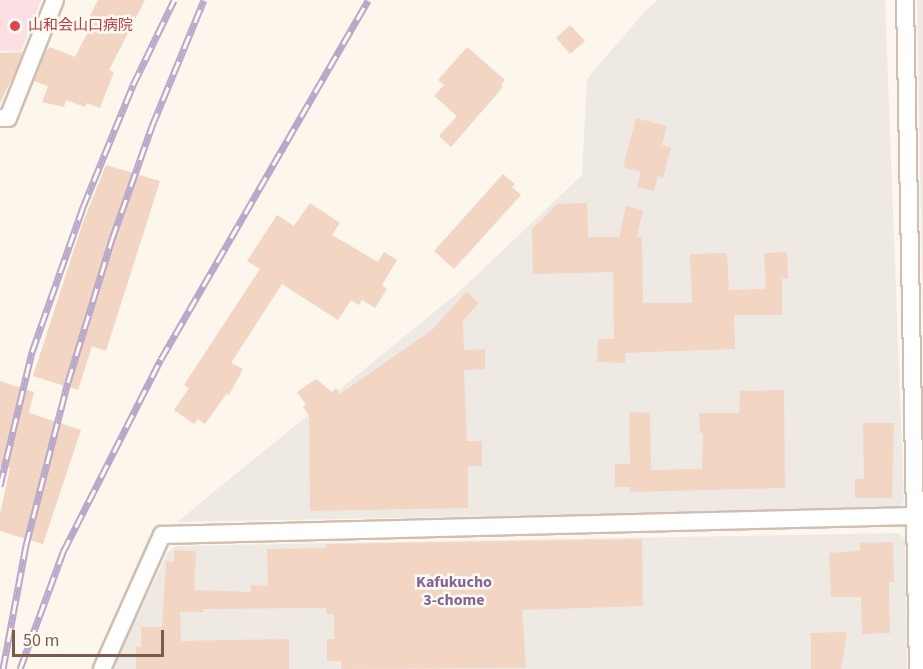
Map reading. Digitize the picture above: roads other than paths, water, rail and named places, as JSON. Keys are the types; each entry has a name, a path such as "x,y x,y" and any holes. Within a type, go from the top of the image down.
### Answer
{"street":[{"path":"0,118 8,118 55,0"},
{"path":"905,0 919,516 918,669"},
{"path":"102,669 162,535 919,516"}],"railway":[{"path":"0,486 32,352 83,207 133,85 174,0"},
{"path":"3,669 26,545 68,382 112,239 152,126 204,0"},
{"path":"20,669 63,552 161,359 368,0"}],"place":[{"name":"山和会山口病院","path":"15,26"}],"district":[{"name":"Kafukucho 3-chome","path":"454,591"}]}
